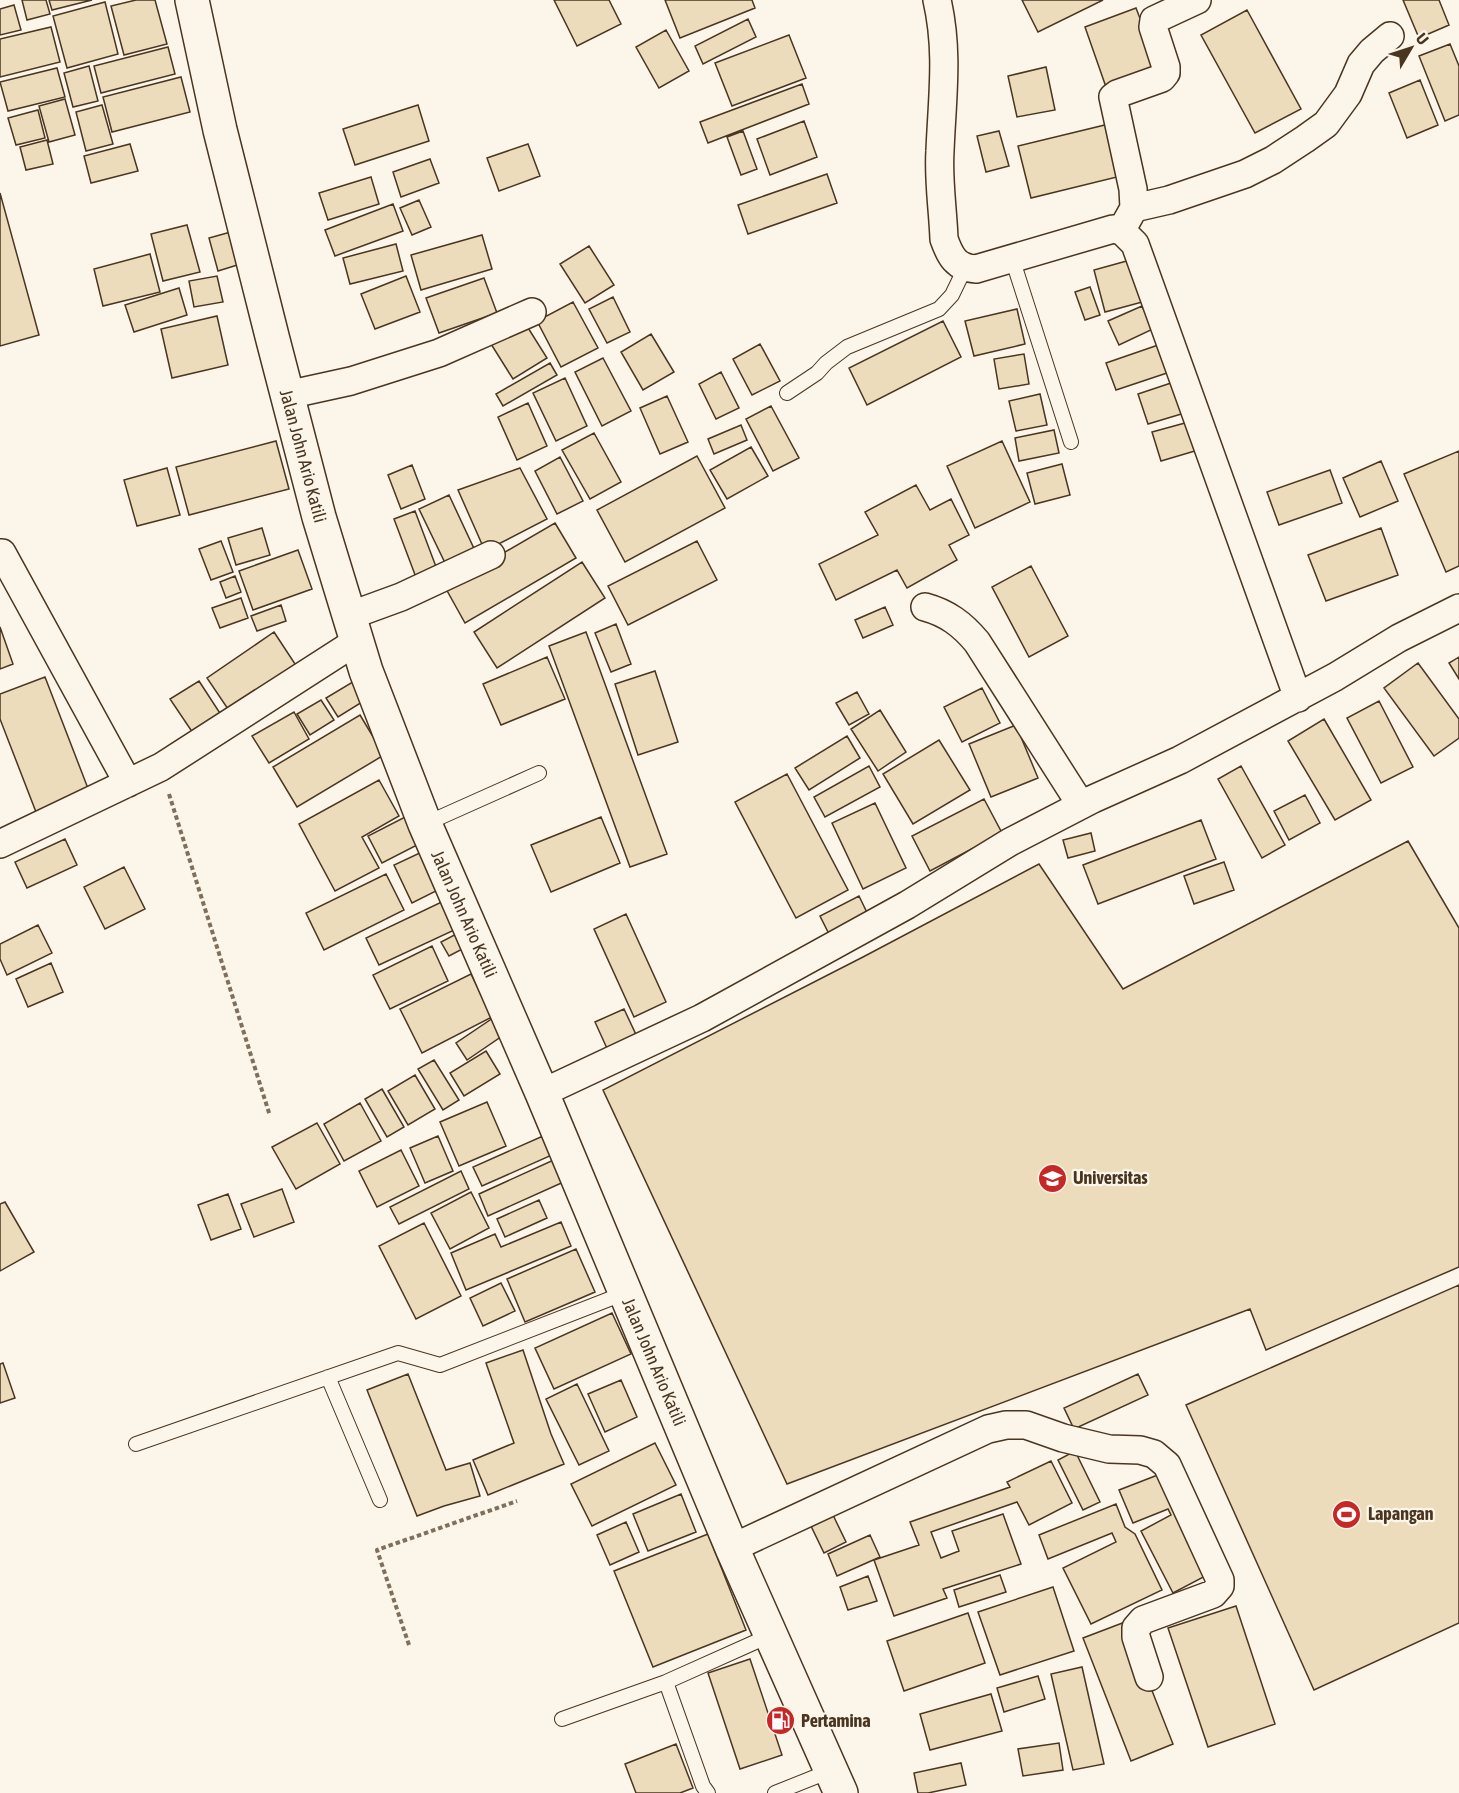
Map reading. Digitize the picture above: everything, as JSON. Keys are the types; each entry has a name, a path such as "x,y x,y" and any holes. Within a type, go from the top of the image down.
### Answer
{"main road":[{"name":"Jalan John Ario Katili","path":"192,0 220,130 287,395 319,517 366,671 425,824 542,1093 732,1548 835,1780"}],"street":[{"path":"937,0 943,24 945,81 940,154 944,238 948,252 957,263 965,268 976,268 1113,229 1169,200 1245,174 1273,160 1326,123 1348,94 1360,64 1390,36"},
{"path":"1197,0 1154,20 1153,27 1166,67 1166,73 1162,78 1113,97 1133,189 1128,220 1298,698"},
{"path":"287,395 351,381 439,353 532,312"},
{"path":"2,553 128,783"},
{"path":"0,844 161,767 401,597 491,555"},
{"path":"925,607 949,616 972,636 1081,805"},
{"path":"542,1093 702,1018 908,905 1010,842 1081,805 1180,760 1298,698 1399,638 1459,608"},
{"path":"732,1548 988,1429 1006,1425 1026,1425 1063,1438 1109,1449 1140,1450 1154,1454 1167,1465 1220,1580 1220,1586 1212,1594 1143,1620 1137,1628 1136,1637 1149,1677"}],"lane":[{"path":"1012,258 1071,442"},
{"path":"787,393 817,373 847,347 939,309 952,295 965,268"},
{"path":"425,824 539,773"},
{"path":"136,1444 398,1353 441,1365 624,1293"},
{"path":"328,1377 380,1500"},
{"path":"562,1719 666,1682 771,1635"},
{"path":"666,1682 703,1786 708,1793"},
{"path":"775,1793 825,1773 835,1780"}],"path":[{"path":"161,767 270,1116"},
{"path":"408,1645 377,1550 517,1501"}],"building":[{"path":"22,0 46,0 50,14 27,20"},
{"path":"49,0 92,0 52,10"},
{"path":"136,0 155,0 167,44 124,55 111,6"},
{"path":"554,0 609,0 621,24 577,46"},
{"path":"665,0 752,0 755,8 680,38"},
{"path":"1022,0 1103,0 1038,32"},
{"path":"1403,0 1439,0 1449,25 1419,38"},
{"path":"105,2 118,54 67,68 53,16"},
{"path":"14,5 21,30 0,35 0,9"},
{"path":"1136,8 1159,68 1106,87 1085,27"},
{"path":"1247,10 1301,109 1255,133 1201,35"},
{"path":"748,19 756,37 703,64 695,46"},
{"path":"51,27 60,62 0,77 0,39"},
{"path":"666,30 689,71 659,88 636,47"},
{"path":"789,35 806,78 732,106 715,63"},
{"path":"1450,44 1459,66 1459,115 1445,121 1419,56"},
{"path":"168,47 175,74 101,93 94,66"},
{"path":"89,66 98,101 73,107 64,73"},
{"path":"1046,67 1055,110 1017,117 1008,76"},
{"path":"57,68 65,97 8,111 0,82"},
{"path":"181,77 190,112 112,132 103,97"},
{"path":"1420,80 1438,125 1407,138 1389,93"},
{"path":"802,84 809,104 708,143 700,122"},
{"path":"65,99 75,135 49,142 39,106"},
{"path":"102,105 113,144 86,151 76,112"},
{"path":"418,105 429,141 355,165 343,129"},
{"path":"38,110 45,138 16,145 8,118"},
{"path":"804,121 817,157 770,175 757,139"},
{"path":"1109,124 1121,176 1031,198 1018,146"},
{"path":"743,131 757,169 741,175 727,137"},
{"path":"999,131 1009,166 986,172 977,136"},
{"path":"47,140 53,164 26,170 20,147"},
{"path":"130,144 138,171 91,183 84,156"},
{"path":"528,144 540,176 499,191 487,158"},
{"path":"430,159 439,183 401,197 393,172"},
{"path":"827,174 837,203 748,234 738,205"},
{"path":"371,177 379,204 328,220 319,193"},
{"path":"0,193 39,335 0,346"},
{"path":"419,200 431,227 412,235 400,208"},
{"path":"393,204 403,231 335,256 325,230"},
{"path":"187,225 200,272 163,281 151,234"},
{"path":"238,230 247,262 218,271 209,238"},
{"path":"482,235 492,269 421,290 411,255"},
{"path":"396,244 403,271 350,284 343,258"},
{"path":"589,246 614,285 585,303 560,264"},
{"path":"150,254 160,292 103,306 94,269"},
{"path":"1134,259 1146,301 1105,312 1094,270"},
{"path":"217,276 223,302 194,307 189,281"},
{"path":"406,276 420,312 375,329 361,294"},
{"path":"484,278 497,313 439,333 426,298"},
{"path":"1090,287 1100,315 1085,320 1075,292"},
{"path":"179,288 187,315 134,332 125,305"},
{"path":"613,297 630,332 607,343 589,309"},
{"path":"573,302 598,348 561,367 537,321"},
{"path":"1142,306 1153,329 1119,345 1108,321"},
{"path":"1017,309 1025,344 974,356 965,321"},
{"path":"217,316 228,365 172,378 161,329"},
{"path":"943,321 961,357 867,405 849,368"},
{"path":"525,323 547,358 513,379 491,344"},
{"path":"651,334 674,372 643,390 621,352"},
{"path":"1164,343 1173,371 1116,390 1106,363"},
{"path":"760,344 780,381 752,395 733,359"},
{"path":"1024,354 1029,384 999,389 994,359"},
{"path":"603,358 631,411 602,426 575,372"},
{"path":"550,363 557,375 503,406 496,394"},
{"path":"721,372 739,408 716,419 699,384"},
{"path":"565,378 587,426 556,441 533,393"},
{"path":"1177,381 1188,412 1148,424 1138,394"},
{"path":"1040,394 1047,425 1016,431 1009,401"},
{"path":"667,396 688,442 660,454 640,408"},
{"path":"528,403 547,446 517,460 498,417"},
{"path":"771,406 799,458 773,471 746,419"},
{"path":"1196,420 1205,448 1161,461 1152,432"},
{"path":"741,425 747,440 714,454 708,439"},
{"path":"1054,430 1059,453 1019,461 1015,438"},
{"path":"594,433 621,482 590,499 562,450"},
{"path":"276,441 289,489 189,515 176,467"},
{"path":"1002,441 1030,502 975,528 947,466"},
{"path":"751,447 768,476 727,499 710,470"},
{"path":"1459,451 1459,566 1446,572 1404,474"},
{"path":"697,456 725,508 625,562 597,510"},
{"path":"560,457 583,501 557,514 535,471"},
{"path":"1381,461 1398,501 1360,517 1343,478"},
{"path":"1062,464 1070,495 1035,504 1027,473"},
{"path":"412,465 425,499 401,509 388,475"},
{"path":"167,468 180,515 137,526 124,480"},
{"path":"520,468 547,519 485,551 458,490"},
{"path":"1330,470 1342,503 1279,525 1267,492"},
{"path":"916,485 930,510 951,499 969,535 949,545 957,560 907,588 897,570 836,600 819,564 878,535 865,512"},
{"path":"449,495 477,555 448,569 419,509"},
{"path":"415,511 438,572 417,580 394,519"},
{"path":"555,523 576,558 465,623 445,587"},
{"path":"262,528 270,555 236,565 228,538"},
{"path":"1381,528 1398,575 1326,601 1308,555"},
{"path":"221,541 233,572 211,580 199,549"},
{"path":"697,541 717,580 628,625 608,586"},
{"path":"298,550 312,589 253,610 239,571"},
{"path":"582,562 605,598 497,668 474,632"},
{"path":"1031,566 1068,636 1029,657 992,587"},
{"path":"235,576 241,592 226,598 220,582"},
{"path":"241,598 248,618 220,628 212,608"},
{"path":"281,605 286,621 257,631 251,616"},
{"path":"885,607 893,625 863,638 855,620"},
{"path":"616,624 631,664 611,672 595,633"},
{"path":"0,627 13,664 0,669"},
{"path":"274,632 299,670 232,715 207,678"},
{"path":"586,632 667,854 630,867 549,646"},
{"path":"547,657 565,699 501,725 483,684"},
{"path":"1459,657 1459,679 1449,663"},
{"path":"1418,663 1459,719 1459,738 1434,756 1384,688"},
{"path":"655,671 678,742 638,755 615,684"},
{"path":"45,677 89,791 36,812 0,719 0,694"},
{"path":"356,680 367,699 338,717 326,698"},
{"path":"199,681 227,724 199,742 170,699"},
{"path":"982,688 1000,723 962,742 944,707"},
{"path":"857,692 869,714 849,725 836,703"},
{"path":"321,700 334,720 310,735 297,714"},
{"path":"1379,701 1413,767 1381,783 1347,718"},
{"path":"880,710 906,752 878,771 851,729"},
{"path":"294,712 309,739 269,763 252,736"},
{"path":"360,715 384,755 297,807 273,767"},
{"path":"1324,719 1371,800 1335,820 1288,741"},
{"path":"1016,725 1038,778 991,797 969,744"},
{"path":"847,736 860,758 809,790 795,768"},
{"path":"939,740 970,790 913,824 883,774"},
{"path":"869,766 880,787 825,817 814,797"},
{"path":"1241,766 1285,845 1262,858 1218,779"},
{"path":"787,774 848,890 796,918 735,802"},
{"path":"379,780 399,816 362,837 379,868 335,891 299,824"},
{"path":"1305,795 1320,823 1289,840 1274,811"},
{"path":"984,799 1002,833 930,871 912,836"},
{"path":"875,803 906,868 863,889 832,823"},
{"path":"409,815 423,842 382,863 368,836"},
{"path":"601,817 620,863 551,892 531,845"},
{"path":"1201,820 1216,859 1098,904 1083,865"},
{"path":"1091,833 1095,851 1068,858 1063,840"},
{"path":"65,839 77,865 27,888 15,862"},
{"name":"Universitas","path":"1408,841 1459,928 1459,1267 1266,1350 1250,1309 787,1484 603,1090 1039,864 1123,989"},
{"path":"424,851 442,888 412,903 394,865"},
{"path":"1224,862 1234,890 1194,904 1184,876"},
{"path":"124,867 145,909 105,929 84,887"},
{"path":"386,874 404,910 324,950 306,913"},
{"path":"859,896 872,923 833,942 820,916"},
{"path":"450,898 463,926 379,965 366,938"},
{"path":"626,914 666,1002 634,1017 594,929"},
{"path":"38,925 52,953 7,975 0,959 0,944"},
{"path":"462,931 470,945 449,956 441,942"},
{"path":"432,946 448,981 390,1009 373,975"},
{"path":"51,963 63,992 28,1007 16,979"},
{"path":"471,974 492,1017 422,1053 400,1009"},
{"path":"624,1009 639,1041 610,1055 595,1022"},
{"path":"493,1018 505,1034 467,1060 456,1043"},
{"path":"486,1051 500,1074 464,1096 450,1073"},
{"path":"434,1060 459,1100 443,1110 418,1069"},
{"path":"415,1075 435,1109 408,1125 388,1091"},
{"path":"382,1089 404,1127 387,1137 365,1099"},
{"path":"487,1102 506,1146 459,1166 440,1122"},
{"path":"360,1103 381,1141 344,1161 324,1124"},
{"path":"317,1123 340,1164 296,1189 272,1147"},
{"path":"438,1136 453,1171 425,1183 410,1148"},
{"path":"543,1136 552,1155 482,1186 473,1167"},
{"path":"401,1150 419,1186 377,1207 359,1171"},
{"path":"558,1158 568,1180 488,1216 479,1194"},
{"path":"461,1171 469,1189 399,1224 390,1207"},
{"path":"282,1189 294,1222 254,1237 241,1204"},
{"path":"471,1192 489,1228 450,1249 431,1213"},
{"path":"228,1194 241,1229 211,1240 198,1205"},
{"path":"539,1200 547,1218 505,1237 497,1219"},
{"path":"5,1202 34,1252 0,1271 0,1204"},
{"path":"561,1222 571,1246 466,1290 451,1253 495,1234 501,1247"},
{"path":"424,1223 461,1296 416,1319 379,1246"},
{"path":"576,1249 595,1292 525,1322 507,1279"},
{"path":"501,1283 515,1311 483,1326 470,1298"},
{"name":"Lapangan","path":"1459,1285 1459,1623 1314,1690 1186,1405"},
{"path":"612,1313 631,1354 554,1389 535,1348"},
{"path":"523,1350 551,1434 564,1464 488,1495 473,1460 514,1443 486,1363"},
{"path":"3,1363 15,1398 0,1403 0,1364"},
{"path":"408,1374 446,1470 470,1463 480,1496 417,1516 367,1390"},
{"path":"1138,1374 1148,1395 1074,1429 1064,1408"},
{"path":"621,1380 637,1417 605,1432 588,1394"},
{"path":"577,1384 609,1451 579,1465 546,1399"},
{"path":"655,1443 676,1485 592,1526 571,1484"},
{"path":"1075,1451 1100,1502 1083,1510 1058,1460"},
{"path":"1051,1461 1072,1503 1029,1525 1017,1502 931,1532 941,1558 959,1551 952,1531 1003,1514 1021,1564 943,1589 947,1598 894,1616 874,1560 919,1545 910,1522 1010,1487 1007,1482"},
{"path":"1168,1471 1213,1572 1173,1593 1141,1531 1171,1515 1168,1509 1133,1523 1119,1490"},
{"path":"681,1494 696,1532 648,1551 633,1514"},
{"path":"1116,1504 1125,1527 1135,1534 1162,1590 1091,1624 1063,1568 1116,1542 1112,1533 1048,1559 1039,1535"},
{"path":"833,1515 846,1542 824,1553 811,1526"},
{"path":"626,1522 639,1552 610,1565 597,1535"},
{"path":"708,1534 746,1630 653,1667 614,1571"},
{"path":"870,1535 880,1557 837,1576 828,1554"},
{"path":"1000,1575 1006,1592 959,1607 954,1590"},
{"path":"868,1576 877,1601 848,1610 840,1587"},
{"path":"1053,1587 1074,1651 1000,1675 978,1612"},
{"path":"1236,1606 1275,1724 1208,1747 1168,1628"},
{"path":"968,1613 985,1663 904,1691 887,1641"},
{"path":"1125,1622 1173,1744 1131,1761 1083,1638"},
{"path":"750,1659 782,1755 740,1769 708,1673"},
{"path":"1082,1667 1104,1764 1073,1770 1051,1674"},
{"path":"1038,1676 1045,1699 1004,1712 997,1688"},
{"path":"991,1694 1002,1731 930,1750 920,1714"},
{"path":"1059,1743 1063,1770 1023,1776 1018,1749"},
{"path":"676,1744 693,1788 680,1793 636,1793 625,1764"},
{"path":"961,1763 966,1785 918,1793 914,1773"}],"place":[{"name":"Universitas","path":"1052,1178"},
{"name":"Lapangan","path":"1347,1514"},
{"name":"Pertamina","path":"780,1721"}]}
